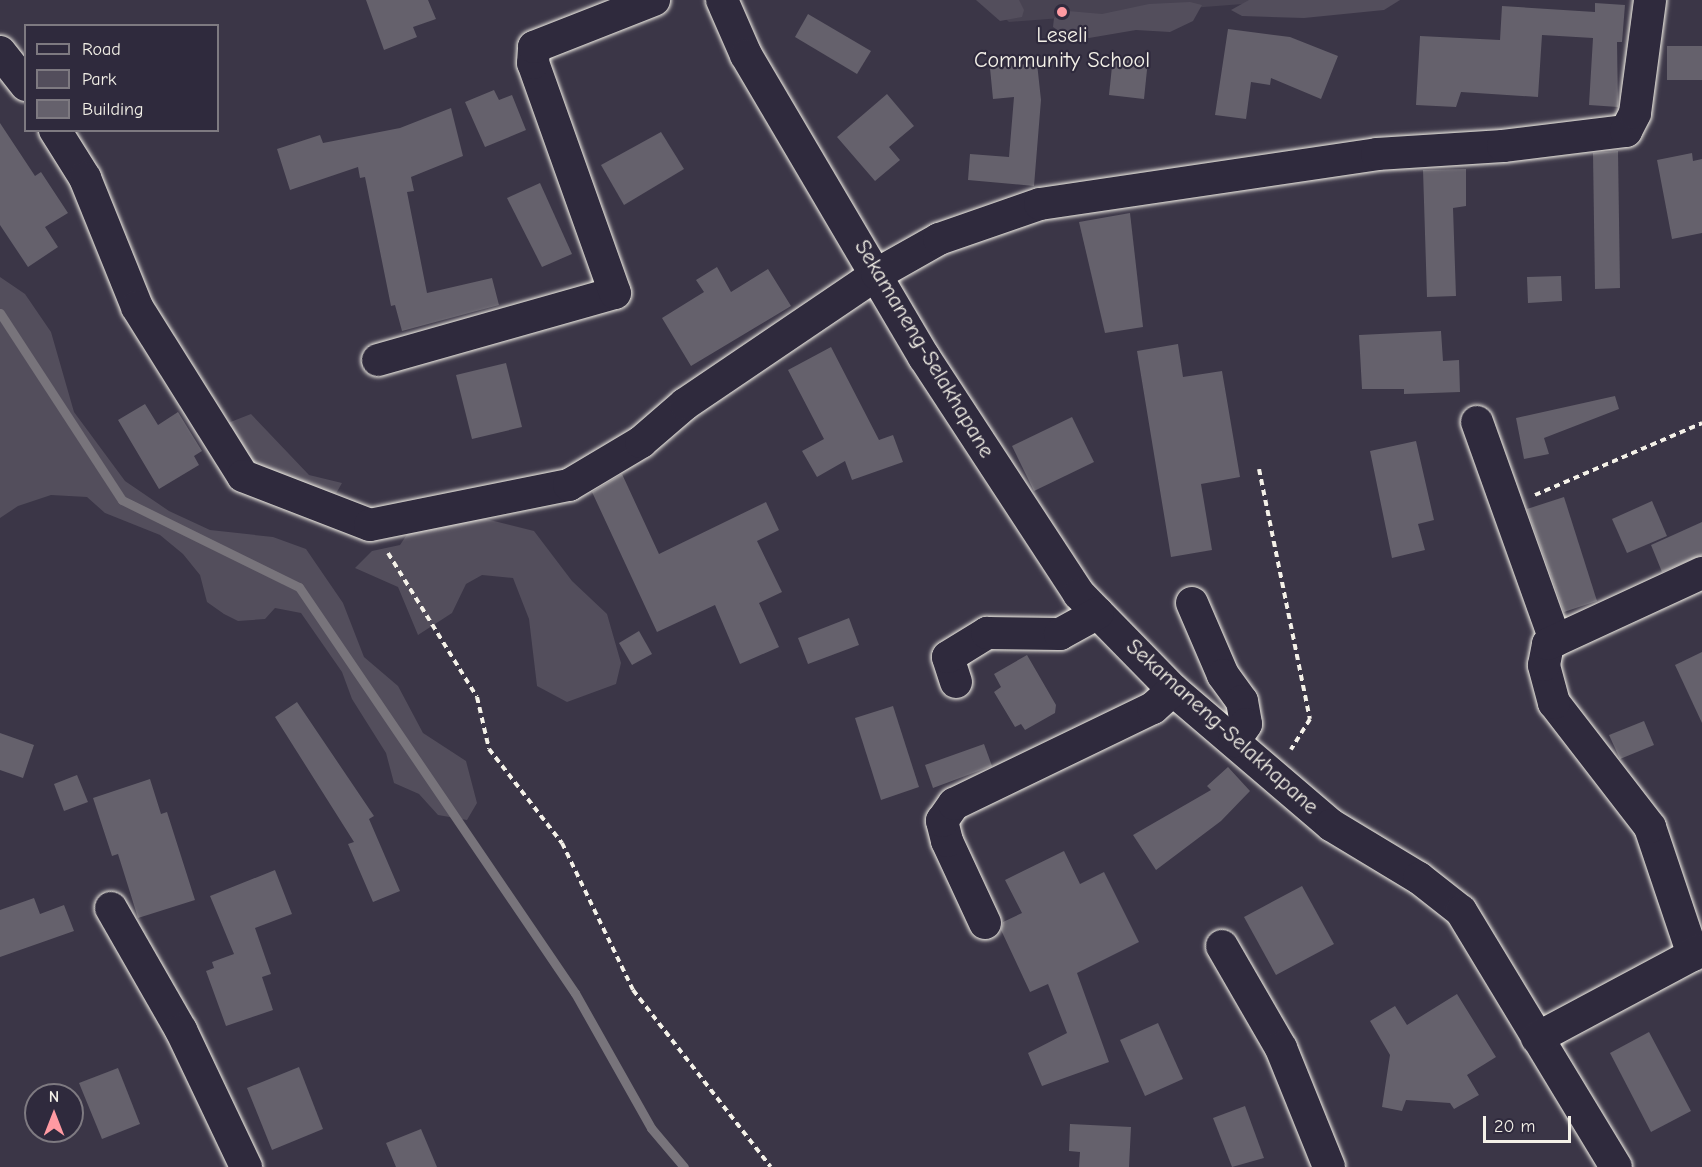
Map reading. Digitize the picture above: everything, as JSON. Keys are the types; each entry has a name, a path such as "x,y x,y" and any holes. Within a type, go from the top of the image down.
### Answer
{"street":[{"path":"378,360 615,294 532,63 534,47 654,0"},
{"name":"Sekamaneng-Selakhapane","path":"722,0 746,55 942,385 1079,594 1173,690 1331,825 1419,878 1461,911 1616,1167"},
{"path":"56,132 85,178 137,307 243,476 370,525 569,485 641,442 685,404 877,274 939,239 1040,204 1377,154 1503,146 1626,130 1635,113 1650,0"},
{"path":"0,52 24,82"},
{"path":"1477,422 1555,640"},
{"path":"1537,1038 1698,953 1650,827 1554,703 1544,665 1548,644 1702,573"},
{"path":"1192,603 1223,675 1242,701 1246,724 1234,741"},
{"path":"956,682 948,657 987,633 1060,634 1098,613"},
{"path":"985,923 947,841 942,821 954,804 1154,708 1173,690"},
{"path":"111,908 181,1030 246,1167"},
{"path":"1222,946 1281,1048 1329,1167"}],"path":[{"path":"1507,506 1702,423"},
{"path":"1259,469 1310,719 1271,773"},
{"path":"370,525 477,697 489,749 562,843 633,990 771,1167"}],"shaded area":[{"name":"Leseli Community School","path":"985,0 1296,0 1009,22"}],"green space":[{"path":"976,0 1019,0 1024,10 1022,17 1000,21"},
{"path":"1249,0 1400,0 1384,10 1304,18 1242,16 1231,10"},
{"path":"1190,2 1202,5 1193,21 1170,32 1136,30 1089,38 1065,35 1053,27 1054,18 1068,11 1102,14 1149,4"},
{"path":"0,277 25,294 51,332 74,412 125,481 169,511 210,530 273,537 306,549 343,603 364,657 398,686 423,733 466,761 477,803 467,820 438,815 419,794 394,783 386,753 352,699 342,672 301,613 275,608 265,619 238,621 224,614 207,602 200,575 183,554 160,535 105,513 87,497 51,495 18,506 0,518"},
{"path":"251,414 309,475 342,483 334,497 255,474 228,423"},
{"path":"462,513 534,531 572,581 607,614 621,663 616,684 567,702 537,686 529,619 513,578 482,575 466,584 452,613 418,635 398,587 355,568 372,551 400,545 418,518"}],"building":[{"path":"366,0 428,0 436,19 413,27 417,37 384,50"},
{"path":"1595,3 1625,5 1622,42 1617,42 1618,107 1589,105 1593,38 1542,35 1538,97 1461,92 1456,107 1416,105 1420,36 1500,40 1502,6 1595,12"},
{"path":"808,14 871,51 857,74 795,37"},
{"path":"1228,29 1290,37 1338,56 1321,99 1271,78 1270,85 1251,82 1246,119 1215,115"},
{"path":"1667,46 1702,46 1702,80 1667,80"},
{"path":"1113,57 1148,60 1144,99 1109,95"},
{"path":"1037,63 1041,100 1034,186 968,180 970,154 1009,157 1014,97 993,99 990,68"},
{"path":"494,90 499,100 512,95 526,130 485,147 465,102"},
{"path":"887,94 914,126 889,147 900,160 875,181 837,137"},
{"path":"451,108 463,156 411,177 414,191 407,192 427,293 492,278 499,305 402,331 395,305 391,306 365,177 360,178 358,167 290,190 277,149 320,135 323,143 400,128"},
{"path":"0,123 35,176 41,172 68,213 45,227 58,247 28,267 0,225"},
{"path":"661,132 684,169 624,205 601,165"},
{"path":"1618,151 1620,288 1595,289 1593,153"},
{"path":"1692,153 1693,161 1702,159 1702,233 1672,239 1657,160"},
{"path":"1466,169 1466,206 1453,208 1456,296 1427,297 1423,170"},
{"path":"540,183 572,254 542,267 507,198"},
{"path":"1130,213 1143,327 1105,333 1079,222"},
{"path":"717,267 731,292 768,269 791,306 691,366 662,318 704,292 696,280"},
{"path":"1561,276 1562,301 1528,303 1527,277"},
{"path":"1441,331 1443,361 1459,360 1460,392 1404,394 1404,389 1362,389 1359,335"},
{"path":"1178,344 1183,377 1222,371 1240,477 1201,484 1212,550 1171,557 1137,351"},
{"path":"831,347 879,440 893,435 903,462 852,480 845,461 817,477 802,451 824,439 788,370"},
{"path":"506,363 522,427 472,439 456,375"},
{"path":"1615,396 1619,409 1544,438 1549,454 1524,459 1516,418"},
{"path":"145,404 158,425 178,412 202,451 194,456 199,465 159,489 118,420"},
{"path":"1072,417 1094,462 1034,491 1012,446"},
{"path":"1416,441 1434,520 1418,524 1425,550 1392,558 1370,451"},
{"path":"622,474 659,554 766,502 779,530 757,541 782,592 759,603 779,647 740,664 715,605 657,632 592,492"},
{"path":"1564,497 1597,601 1564,612 1527,509"},
{"path":"1652,501 1667,536 1627,553 1612,519"},
{"path":"1702,522 1702,555 1662,572 1651,545"},
{"path":"849,618 859,645 808,664 798,638"},
{"path":"639,631 652,654 632,665 619,643"},
{"path":"1702,652 1702,723 1675,665"},
{"path":"1027,655 1056,705 1055,713 1025,730 1021,724 1015,727 994,692 1001,687 994,674"},
{"path":"297,702 374,816 369,819 400,891 373,902 348,844 354,842 275,717"},
{"path":"893,706 919,787 881,800 855,718"},
{"path":"1644,721 1654,745 1620,759 1609,735"},
{"path":"0,733 34,745 23,778 0,770"},
{"path":"984,744 992,766 933,788 925,765"},
{"path":"1228,767 1250,791 1221,821 1156,870 1133,835 1211,790 1207,786"},
{"path":"77,775 88,802 64,811 54,784"},
{"path":"150,779 161,814 167,812 195,900 138,918 118,854 112,856 93,798"},
{"path":"1064,851 1080,884 1104,872 1139,942 1077,973 1109,1062 1042,1086 1028,1053 1067,1033 1048,984 1030,992 1001,930 1003,922 1022,913 1005,880"},
{"path":"275,870 292,914 255,928 271,974 262,977 273,1010 226,1026 206,971 214,968 212,962 234,954 210,896"},
{"path":"1302,886 1334,944 1276,975 1244,917"},
{"path":"34,898 40,914 64,905 74,931 0,957 0,910"},
{"path":"1457,994 1496,1057 1467,1075 1479,1095 1454,1109 1450,1103 1406,1100 1402,1111 1382,1107 1390,1055 1370,1021 1395,1006 1407,1025"},
{"path":"1158,1023 1183,1079 1145,1096 1120,1040"},
{"path":"1649,1032 1691,1111 1651,1132 1610,1053"},
{"path":"299,1067 323,1129 272,1150 247,1088"},
{"path":"118,1068 140,1124 102,1139 84,1095 84,1083 79,1083"},
{"path":"1245,1106 1264,1158 1232,1167 1213,1118"},
{"path":"1070,1124 1131,1127 1129,1167 1079,1167 1080,1152 1069,1151"},
{"path":"421,1129 437,1167 396,1167 386,1143"}],"waterway":[{"path":"0,313 122,500 299,587 575,993 651,1128 684,1167"}],"place":[{"name":"Leseli Community School","path":"1062,12"}]}
